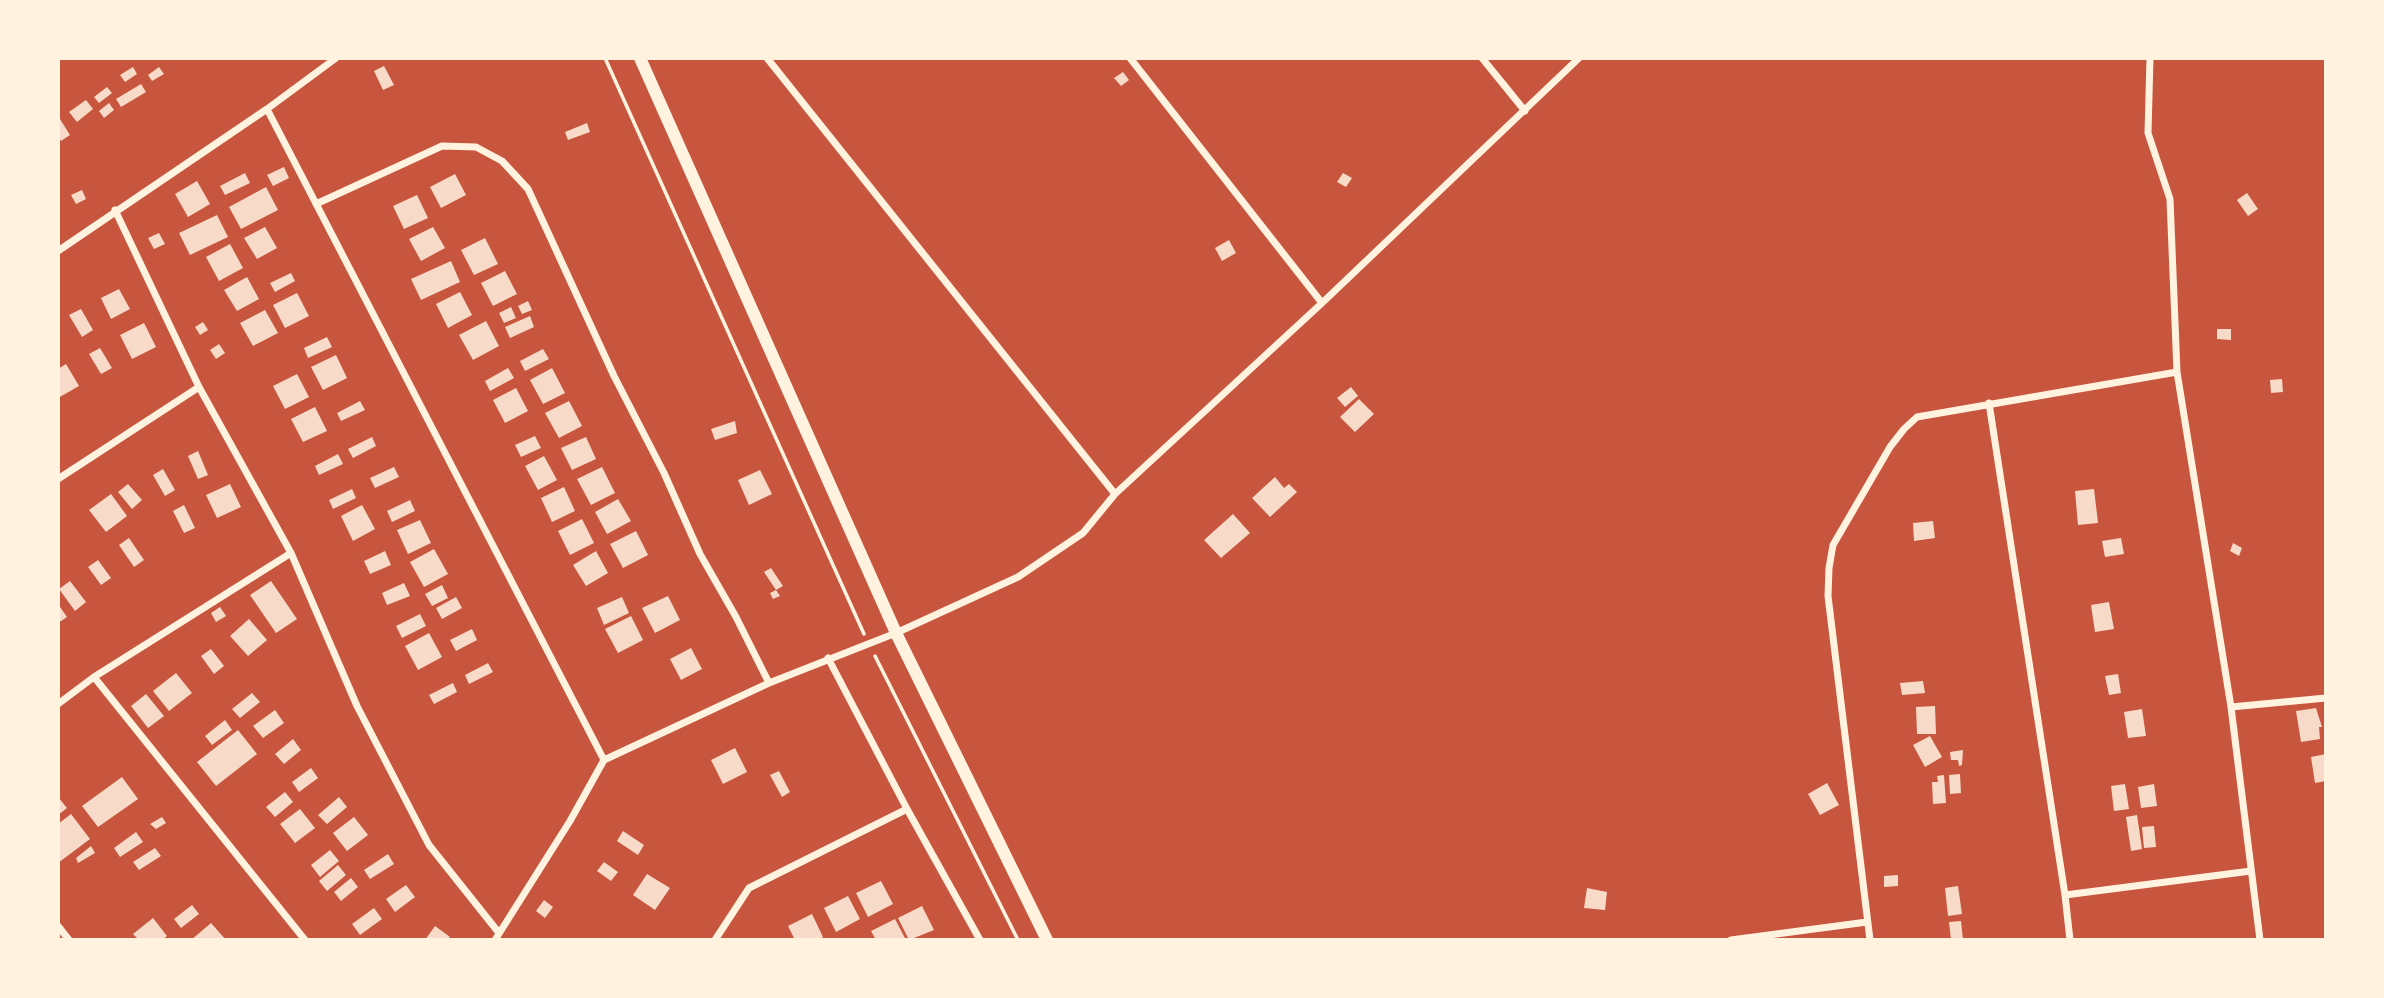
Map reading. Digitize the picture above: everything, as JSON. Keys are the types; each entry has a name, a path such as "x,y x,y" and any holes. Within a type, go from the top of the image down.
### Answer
{"street":[{"path":"58,251 267,109 336,58"},
{"path":"640,58 896,633 1047,940"},
{"path":"767,58 1115,494"},
{"path":"1130,58 1322,303"},
{"path":"1482,58 1525,111"},
{"path":"115,210 199,387 290,553 357,706 429,845 497,937 570,821 604,760 769,682 896,633 1018,577 1083,533 1115,494 1322,303 1579,58"},
{"path":"2150,58 2148,133 2171,199 2177,372 2231,707 2260,940"},
{"path":"267,109 604,760"},
{"path":"316,204 442,146 476,147 502,161 528,189 614,376 664,473 701,554 769,682"},
{"path":"1870,940 1828,596 1833,545 1890,447 1903,429 1917,417 2177,372"},
{"path":"58,479 199,387"},
{"path":"1989,403 2070,940"},
{"path":"58,704 94,677 290,553"},
{"path":"828,658 907,809 980,940"},
{"path":"94,677 305,940"},
{"path":"2231,707 2326,698"},
{"path":"715,940 749,888 907,809"},
{"path":"2065,895 2251,871"},
{"path":"1731,940 1867,922"},
{"path":"58,926 69,940"}],"path":[{"path":"606,58 869,644 1018,940"}],"building":[{"path":"384,66 394,85 383,90 374,71"},
{"path":"133,67 137,74 125,82 120,75"},
{"path":"159,67 164,74 152,81 148,75"},
{"path":"1123,72 1129,80 1121,86 1114,78"},
{"path":"141,84 146,92 121,107 116,99"},
{"path":"107,87 112,93 99,103 94,97"},
{"path":"86,100 93,109 77,122 69,112"},
{"path":"109,103 114,110 104,118 99,111"},
{"path":"60,119 70,135 61,141 58,136"},
{"path":"587,123 590,132 568,140 565,132"},
{"path":"284,167 289,178 273,186 267,175"},
{"path":"245,173 250,183 225,195 220,186"},
{"path":"1343,173 1352,178 1346,187 1337,182"},
{"path":"455,174 466,195 441,208 430,187"},
{"path":"197,181 210,204 188,217 175,194"},
{"path":"266,187 278,210 241,229 229,207"},
{"path":"82,190 86,199 76,204 71,195"},
{"path":"2247,193 2258,209 2248,216 2237,200"},
{"path":"417,195 428,218 404,229 393,206"},
{"path":"217,215 228,237 190,255 179,233"},
{"path":"265,227 277,248 257,259 244,238"},
{"path":"433,227 445,248 421,261 409,239"},
{"path":"159,233 165,244 154,249 148,238"},
{"path":"485,238 498,264 474,275 461,250"},
{"path":"1229,240 1236,253 1222,261 1215,248"},
{"path":"230,244 243,268 219,281 206,257"},
{"path":"451,261 460,282 421,300 411,279"},
{"path":"505,271 517,294 493,306 481,283"},
{"path":"291,273 295,281 275,292 270,283"},
{"path":"247,277 259,299 237,311 224,290"},
{"path":"119,289 130,309 111,319 101,298"},
{"path":"460,292 472,315 448,328 436,304"},
{"path":"297,293 309,316 285,328 273,305"},
{"path":"528,301 532,310 522,314 518,306"},
{"path":"511,307 516,318 504,323 499,313"},
{"path":"81,309 93,330 82,337 69,315"},
{"path":"265,310 278,333 253,346 240,323"},
{"path":"530,316 534,327 510,338 505,327"},
{"path":"486,321 499,346 473,360 459,335"},
{"path":"203,322 208,330 200,335 195,327"},
{"path":"144,323 156,347 132,359 120,335"},
{"path":"2217,329 2231,329 2231,340 2217,339"},
{"path":"327,337 332,347 308,358 304,348"},
{"path":"219,344 225,353 216,359 210,350"},
{"path":"100,348 112,368 101,374 89,354"},
{"path":"543,349 549,359 525,371 520,361"},
{"path":"336,355 347,378 323,390 311,367"},
{"path":"66,364 79,386 58,398 58,369"},
{"path":"508,368 514,378 490,391 485,381"},
{"path":"552,368 565,393 543,404 530,380"},
{"path":"297,374 309,397 285,409 273,386"},
{"path":"2282,379 2283,392 2271,393 2270,380"},
{"path":"1351,387 1358,396 1345,407 1337,398"},
{"path":"516,388 528,411 505,423 493,400"},
{"path":"1359,399 1374,414 1355,432 1340,417"},
{"path":"360,401 365,410 341,421 337,413"},
{"path":"569,401 582,426 559,438 545,413"},
{"path":"315,407 327,431 303,442 291,419"},
{"path":"735,421 737,433 715,440 711,429"},
{"path":"535,436 541,448 521,457 515,445"},
{"path":"372,437 376,446 353,458 348,449"},
{"path":"586,437 596,459 572,470 561,448"},
{"path":"198,451 208,475 198,479 188,456"},
{"path":"338,454 343,464 319,475 315,466"},
{"path":"544,456 557,480 538,490 525,466"},
{"path":"394,467 399,477 375,488 370,478"},
{"path":"602,467 615,493 591,505 577,479"},
{"path":"163,469 175,490 165,496 153,475"},
{"path":"760,470 772,494 749,505 738,480"},
{"path":"1275,477 1284,488 1289,484 1297,492 1270,517 1252,498"},
{"path":"128,484 142,500 132,509 118,492"},
{"path":"230,484 241,507 217,518 206,495"},
{"path":"564,487 575,511 552,522 541,498"},
{"path":"352,489 356,498 333,509 329,500"},
{"path":"2094,489 2098,523 2078,525 2075,491"},
{"path":"111,494 127,516 106,532 89,510"},
{"path":"618,499 631,521 607,534 595,512"},
{"path":"410,500 415,511 392,522 387,511"},
{"path":"184,505 195,528 184,533 173,511"},
{"path":"362,505 375,529 353,541 341,516"},
{"path":"1233,514 1250,533 1221,558 1204,540"},
{"path":"582,519 594,543 570,555 558,531"},
{"path":"420,520 431,543 408,554 397,530"},
{"path":"1933,521 1935,538 1914,541 1913,523"},
{"path":"636,531 648,555 623,568 610,544"},
{"path":"129,538 144,560 134,567 119,545"},
{"path":"2121,538 2124,554 2105,557 2102,541"},
{"path":"2233,543 2242,548 2239,556 2230,551"},
{"path":"434,549 448,574 424,587 410,562"},
{"path":"385,551 391,565 370,574 364,561"},
{"path":"596,551 608,573 586,586 573,565"},
{"path":"98,560 111,578 101,585 88,567"},
{"path":"771,568 783,586 776,590 764,572"},
{"path":"70,581 86,602 75,611 59,589"},
{"path":"271,581 297,619 276,633 250,595"},
{"path":"404,583 410,596 387,605 382,593"},
{"path":"442,585 448,598 432,606 425,594"},
{"path":"776,590 780,596 773,599 770,593"},
{"path":"668,596 680,620 655,633 642,608"},
{"path":"456,597 462,608 442,619 436,608"},
{"path":"622,597 629,613 604,625 597,608"},
{"path":"2109,602 2114,629 2095,632 2091,605"},
{"path":"58,604 67,617 58,623"},
{"path":"220,607 226,616 216,622 211,613"},
{"path":"420,614 426,626 402,638 396,626"},
{"path":"631,616 643,640 618,653 605,629"},
{"path":"249,619 267,640 248,656 230,636"},
{"path":"472,629 477,640 456,651 450,640"},
{"path":"429,633 442,657 418,670 405,646"},
{"path":"691,648 702,669 681,680 670,659"},
{"path":"211,649 224,666 214,674 201,656"},
{"path":"488,663 493,672 469,684 465,675"},
{"path":"176,673 192,693 169,711 153,691"},
{"path":"2118,674 2121,693 2109,695 2105,676"},
{"path":"1923,681 1925,693 1902,695 1900,683"},
{"path":"453,683 457,692 434,704 429,695"},
{"path":"252,693 260,702 240,718 232,709"},
{"path":"146,694 164,716 148,728 131,706"},
{"path":"1935,706 1936,734 1917,734 1916,707"},
{"path":"2316,708 2322,727 2319,727 2320,739 2301,742 2296,711"},
{"path":"2142,709 2146,736 2128,738 2124,712"},
{"path":"275,710 284,723 263,738 253,726"},
{"path":"225,720 232,730 212,745 205,736"},
{"path":"238,730 257,754 216,786 197,762"},
{"path":"1930,736 1942,757 1925,767 1913,745"},
{"path":"293,739 301,750 284,764 275,754"},
{"path":"735,748 747,772 723,784 711,760"},
{"path":"1963,750 1962,765 1959,766 1958,760 1951,760 1950,752"},
{"path":"2326,754 2326,781 2315,783 2311,757"},
{"path":"311,768 318,778 299,792 292,782"},
{"path":"779,771 790,792 782,797 770,775"},
{"path":"1960,774 1961,793 1950,794 1949,775"},
{"path":"1944,775 1946,803 1933,804 1932,782 1938,782 1937,776"},
{"path":"122,777 138,799 98,827 82,806"},
{"path":"1827,783 1839,805 1820,815 1808,794"},
{"path":"2125,784 2129,809 2114,811 2111,786"},
{"path":"2154,784 2157,806 2141,808 2138,787"},
{"path":"285,792 293,802 275,817 266,807"},
{"path":"58,797 67,808 58,815"},
{"path":"339,797 347,807 327,824 318,815"},
{"path":"300,809 315,828 295,843 280,824"},
{"path":"71,814 90,839 58,863 58,824"},
{"path":"2137,815 2142,849 2131,851 2126,817"},
{"path":"162,817 166,823 156,829 150,824"},
{"path":"354,817 368,835 347,851 333,833"},
{"path":"2154,826 2156,847 2144,848 2142,827"},
{"path":"623,831 644,845 638,855 617,841"},
{"path":"136,832 143,842 120,857 114,848"},
{"path":"91,846 95,853 78,863 76,858"},
{"path":"155,848 161,856 139,870 133,862"},
{"path":"330,850 339,861 320,877 311,865"},
{"path":"388,854 394,864 370,879 364,870"},
{"path":"604,862 618,872 611,881 597,871"},
{"path":"338,865 346,875 327,891 319,881"},
{"path":"647,874 670,888 655,910 633,895"},
{"path":"1898,875 1898,886 1884,887 1884,876"},
{"path":"351,878 358,887 341,901 334,892"},
{"path":"881,881 893,904 868,917 856,893"},
{"path":"406,885 415,897 395,912 386,899"},
{"path":"1958,886 1962,914 1948,916 1945,888"},
{"path":"1587,888 1607,892 1605,910 1584,908"},
{"path":"848,896 860,919 836,932 824,908"},
{"path":"544,900 553,907 545,918 536,911"},
{"path":"192,905 199,914 181,928 174,919"},
{"path":"922,906 934,930 909,940 898,918"},
{"path":"374,908 382,919 360,935 352,924"},
{"path":"812,914 823,937 818,940 795,940 788,926"},
{"path":"153,918 167,936 162,940 139,940 133,934"},
{"path":"895,919 906,940 876,940 871,931"},
{"path":"1961,921 1963,940 1951,940 1949,922"},
{"path":"211,923 226,940 191,940"},
{"path":"435,926 450,937 447,940 425,940"}]}
